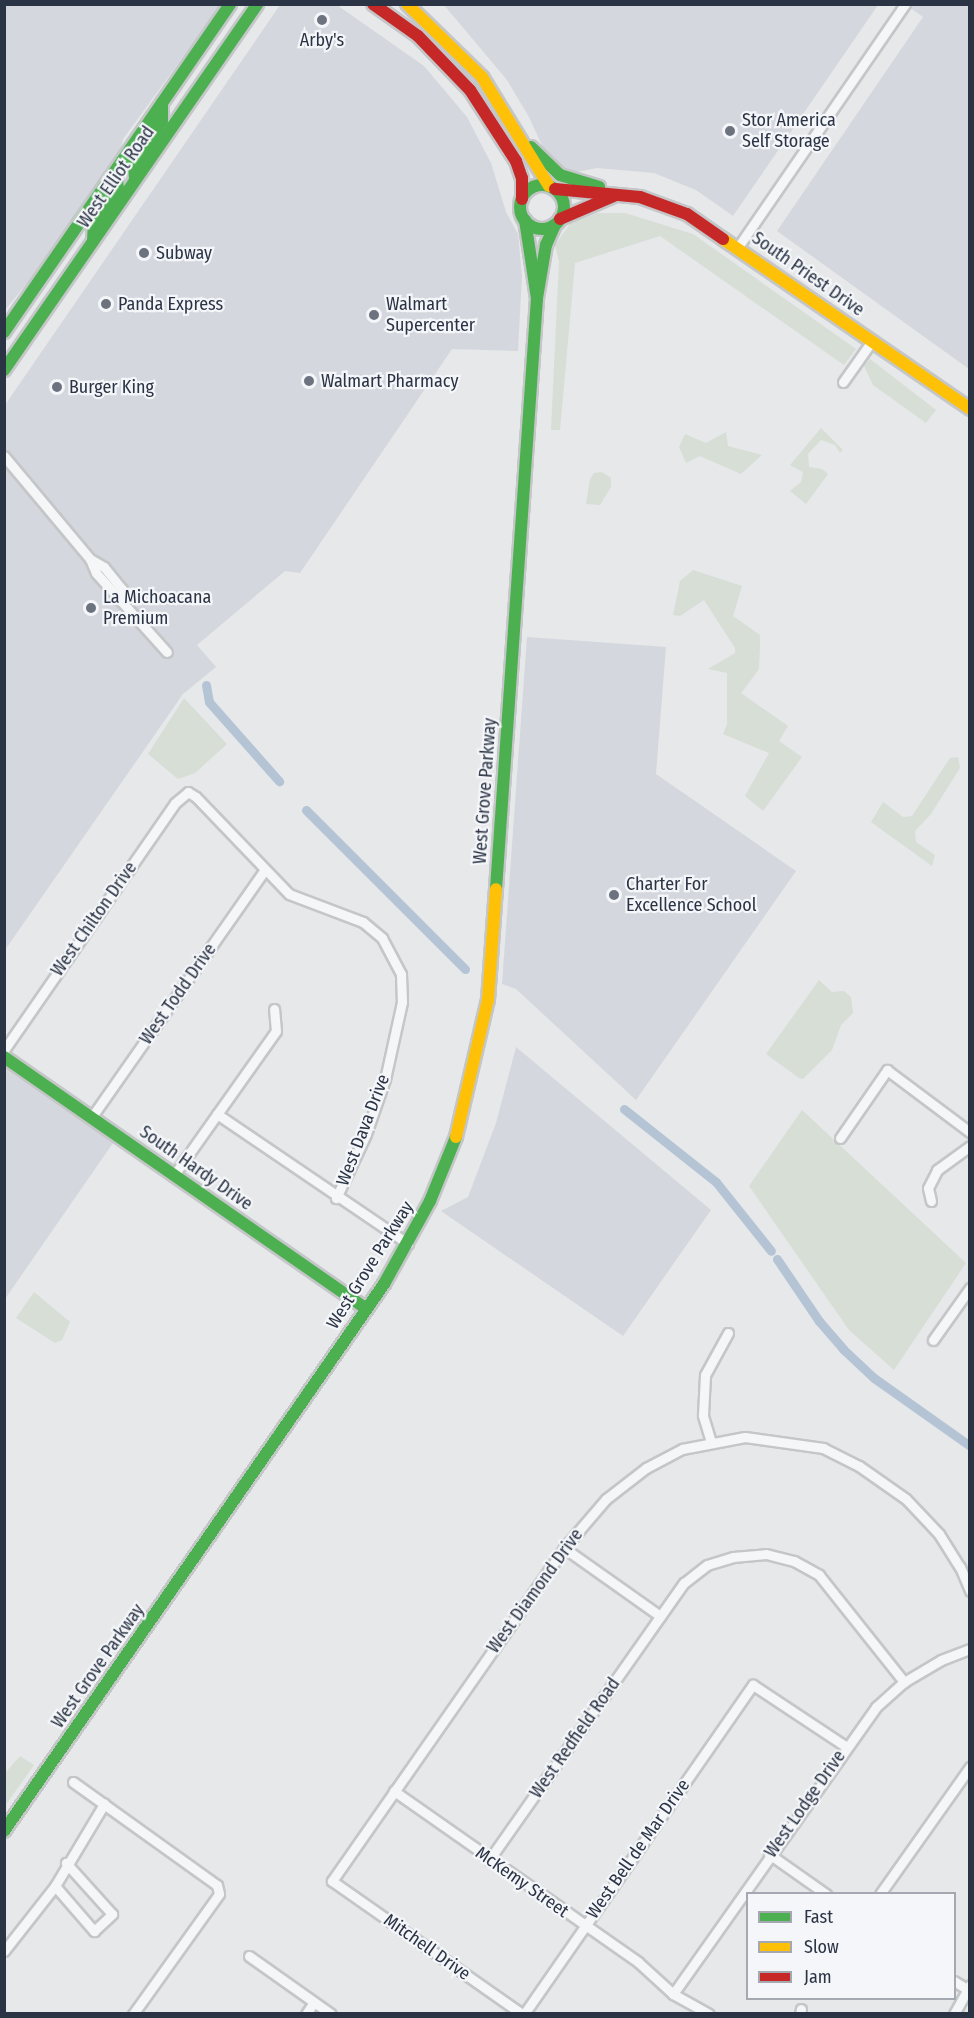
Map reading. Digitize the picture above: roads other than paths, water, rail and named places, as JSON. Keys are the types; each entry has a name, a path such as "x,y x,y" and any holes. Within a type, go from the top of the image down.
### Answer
{"street":[{"name":"West Elliot Road","path":"4,332 230,4"},
{"name":"West Elliot Road","path":"4,370 257,4"},
{"path":"373,4 418,36 470,90 516,161 525,220 542,229 557,222 564,206 475,69 407,4"},
{"path":"738,248 905,4"},
{"path":"418,36 436,41 464,68 475,69"},
{"path":"135,180 134,163 162,121 162,103"},
{"path":"510,122 560,175 628,196"},
{"path":"93,242 94,224 118,189 116,171"},
{"path":"522,199 536,186 552,188"},
{"name":"South Priest Drive","path":"552,188 628,196 687,214 969,409"},
{"name":"South Priest Drive","path":"557,222 614,196"},
{"name":"West Grove Parkway","path":"525,220 537,298"},
{"name":"West Grove Parkway","path":"4,1832 366,1309 408,1244 436,1190 459,1127 488,1000 537,298 546,245 557,222"},
{"path":"843,382 872,341"},
{"path":"4,456 90,559 96,573 123,599 167,652"},
{"name":"West Chilton Drive","path":"4,1050 175,803 188,792 196,796 264,871"},
{"name":"West Dava Drive","path":"264,871 289,894 363,922 382,938 394,956 401,974 402,1002 385,1079 366,1134 336,1198"},
{"name":"West Todd Drive","path":"91,1118 264,871"},
{"path":"174,1175 276,1031 274,1009"},
{"name":"South Hardy Drive","path":"4,1057 366,1309"},
{"path":"840,1138 887,1070 969,1132"},
{"path":"217,1114 336,1198 408,1244"},
{"path":"931,1201 928,1188 937,1170 969,1146"},
{"path":"933,1340 969,1288"},
{"path":"728,1333 705,1375 703,1415 711,1442 745,1437 778,1439 823,1448 859,1466 906,1499 939,1534 960,1567 969,1591"},
{"name":"West Diamond Drive","path":"333,1881 564,1548 588,1517 624,1483 682,1449 711,1442"},
{"path":"564,1548 660,1616"},
{"name":"West Redfield Road","path":"489,1860 684,1583 707,1565 733,1557 766,1554 794,1561 819,1575 904,1682"},
{"name":"West Lodge Drive","path":"674,1994 845,1746 876,1707 904,1682 941,1660 969,1649"},
{"name":"West Bell de Mar Drive","path":"523,2013 753,1685 845,1746"},
{"path":"881,1892 969,1767"},
{"path":"73,1782 217,1885 219,1894 133,2013"},
{"name":"McKemy Street","path":"394,1791 489,1860 638,1962 674,1994 709,2013"},
{"path":"4,1951 55,1886 66,1863 104,1804"},
{"path":"769,1854 825,1892"},
{"path":"55,1886 94,1931 112,1914 66,1863"},
{"name":"Mitchell Drive","path":"333,1881 523,2013"},
{"path":"249,1956 331,2013"},
{"path":"954,2013 969,1989"},
{"path":"306,2013 314,2001"}],"waterway":[{"path":"206,685 209,702 279,781"},
{"path":"306,810 465,969"},
{"path":"624,1109 716,1182 771,1251"},
{"path":"777,1259 819,1321 843,1349 874,1378 970,1446"}],"place":[{"name":"Arby's","path":"322,20"},
{"name":"Stor America Self Storage","path":"730,131"},
{"name":"Subway","path":"144,253"},
{"name":"Panda Express","path":"106,304"},
{"name":"Walmart Supercenter","path":"374,315"},
{"name":"Walmart Pharmacy","path":"309,381"},
{"name":"Burger King","path":"57,387"},
{"name":"La Michoacana Premium","path":"91,608"},
{"name":"Charter For Excellence School","path":"614,895"}]}
